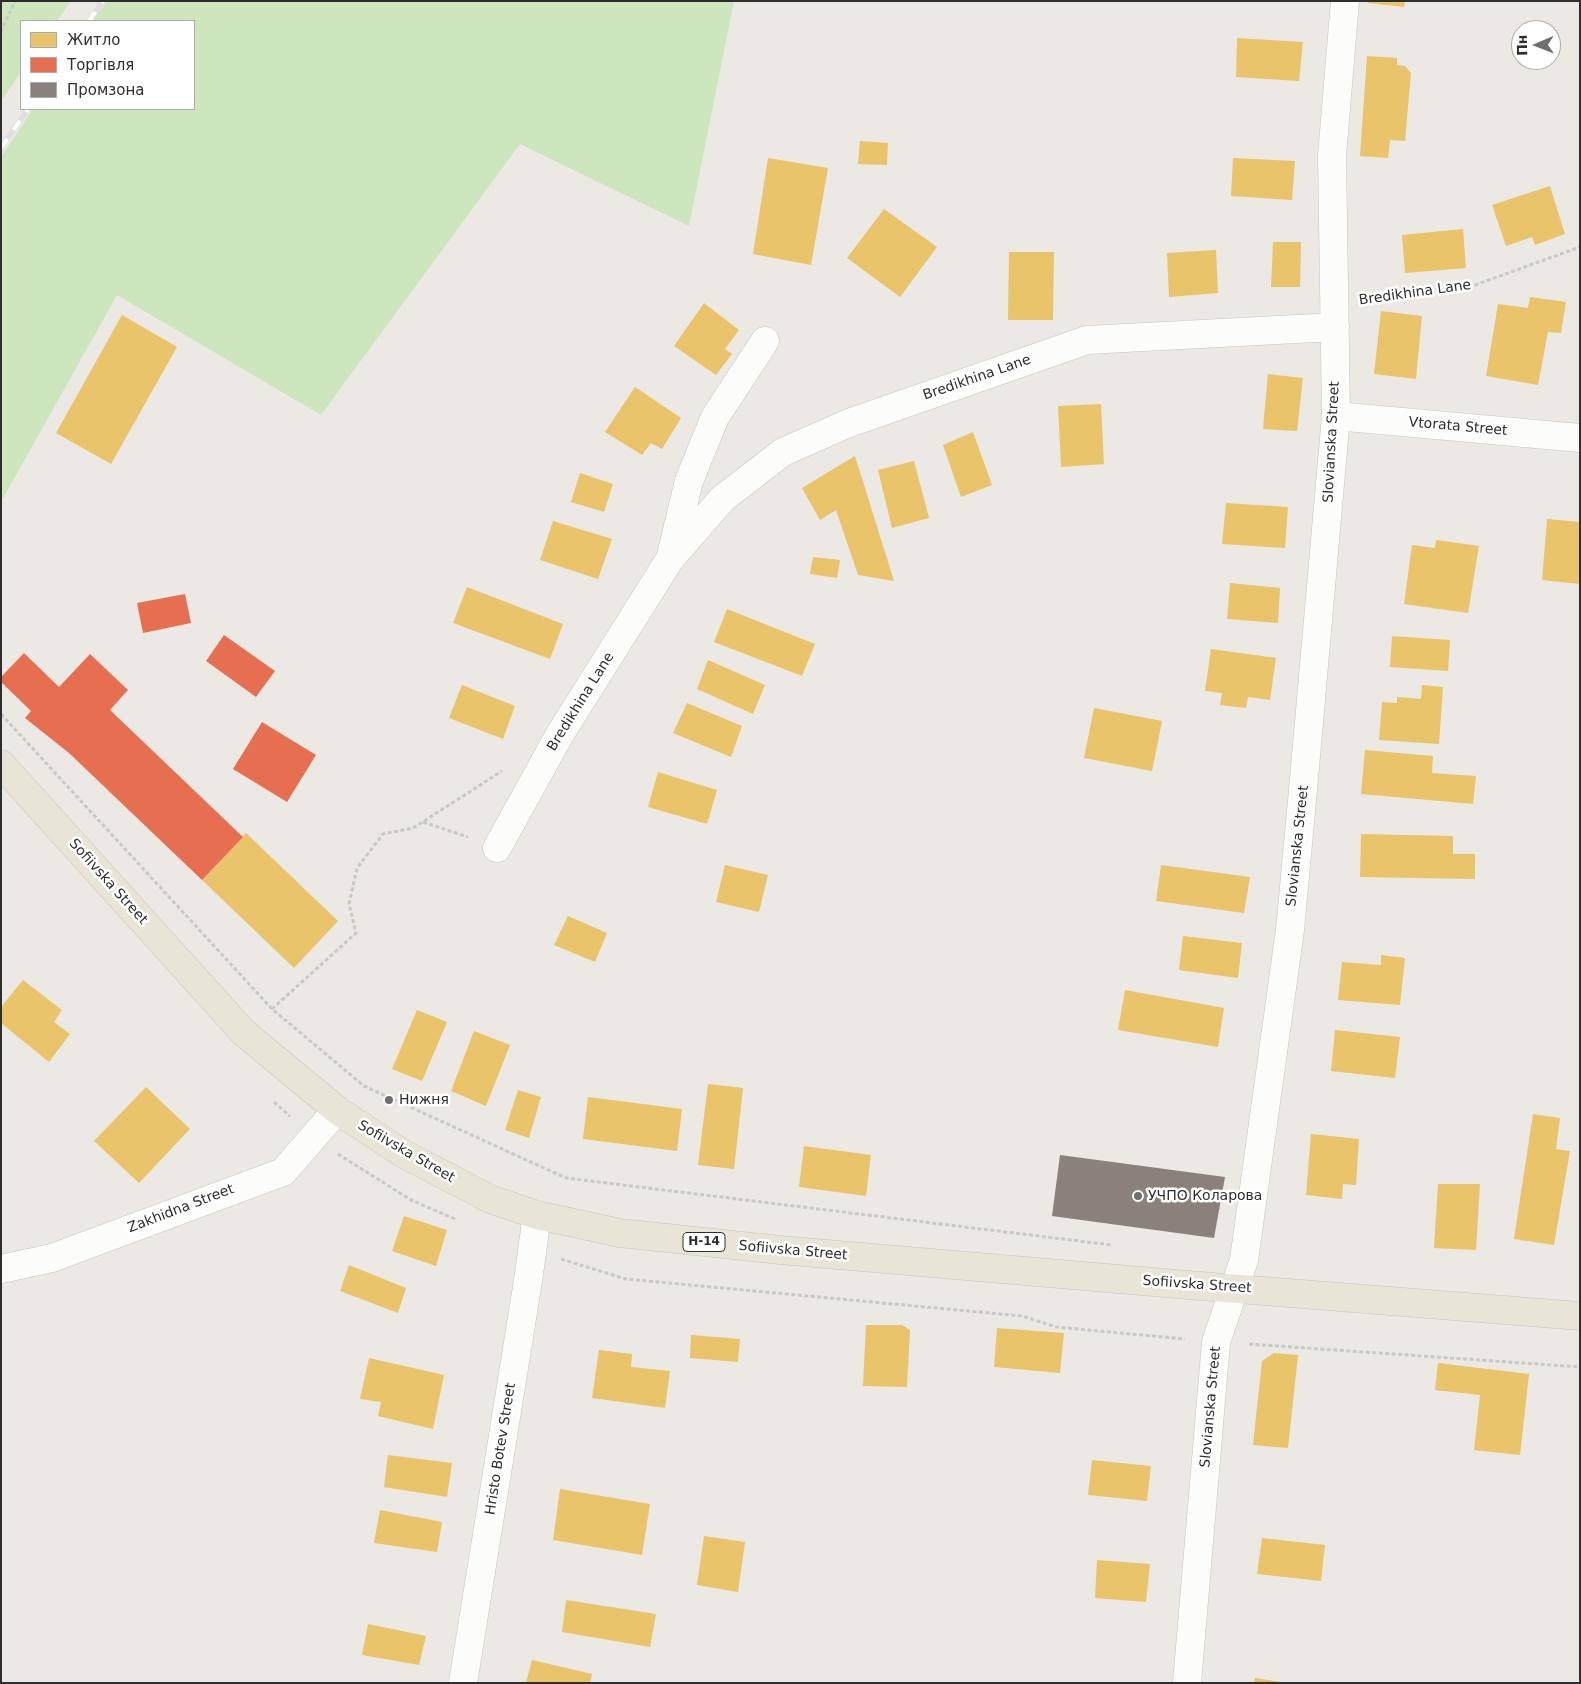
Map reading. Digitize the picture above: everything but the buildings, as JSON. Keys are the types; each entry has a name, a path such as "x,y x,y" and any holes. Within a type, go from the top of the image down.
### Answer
{"main road":[{"name":"Sofiivska Street","path":"1,764 244,1033 337,1110 402,1153 490,1199 537,1215 620,1233 780,1250 1580,1316"}],"street":[{"name":"Slovianska Street","path":"1187,1683 1216,1342 1244,1260 1290,930 1304,790 1336,416 1332,156 1345,1"},
{"name":"Bredikhina Lane","path":"497,848 560,734 670,559 722,499 783,452 849,424 1087,340 1335,316"},
{"name":"Bredikhina Lane","path":"670,559 689,482 715,417 765,342"},
{"name":"Vtorata Street","path":"1336,416 1580,438"},
{"name":"Zakhidna Street","path":"1,1269 52,1258 283,1172 337,1110"},
{"name":"Hristo Botev Street","path":"464,1683 537,1215"}],"path":[{"path":"1,32 15,1"},
{"name":"Bredikhina Lane","path":"1335,316 1475,285 1580,247"},
{"path":"1,714 272,1008 364,1086 566,1178 1116,1245"},
{"path":"272,1008 356,933 348,904 357,868 383,834 413,828 503,770"},
{"path":"423,822 497,848"}],"green space":[{"path":"1,1 71,1 58,20 20,20 20,73 1,101"},
{"path":"107,1 734,1 689,226 520,144 321,415 117,295 1,502 1,157 32,110 195,110 195,20 93,20"}],"railway":[{"path":"90,20 103,1"},
{"path":"1,148 27,110"}],"place":[{"name":"Нижня","path":"389,1100"},
{"name":"УЧПО Коларова","path":"1138,1196"}]}
